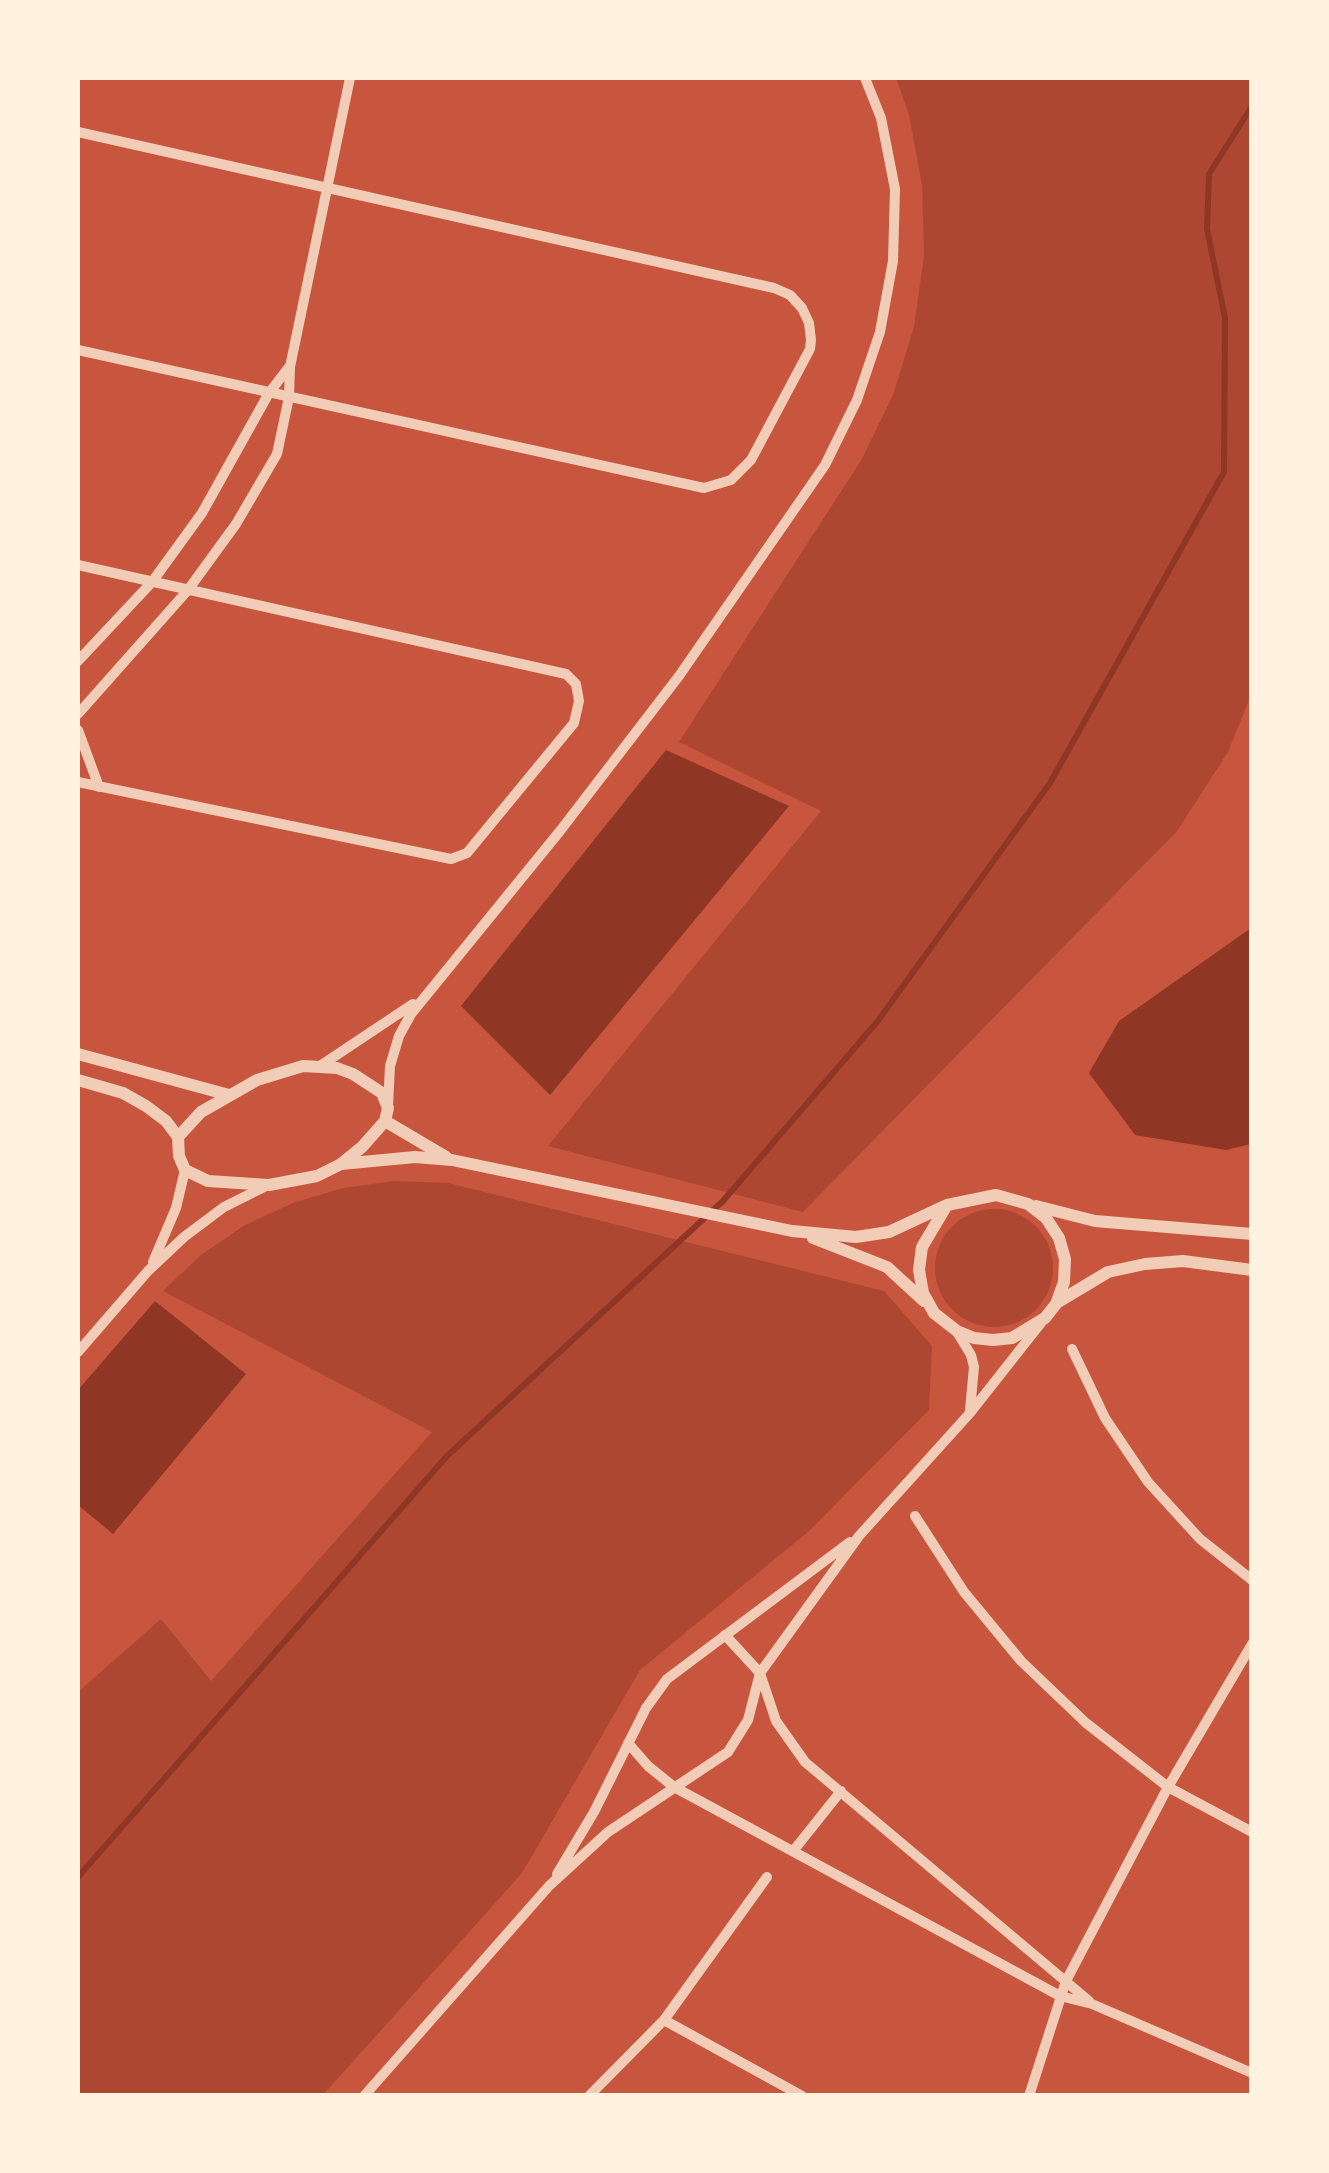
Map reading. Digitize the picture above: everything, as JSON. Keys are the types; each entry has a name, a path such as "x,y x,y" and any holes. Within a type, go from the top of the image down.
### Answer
{"street":[{"path":"78,714 188,590 236,524 278,454 290,397 290,367 350,78"},
{"path":"184,1170 208,1182 247,1186 317,1176 340,1164 386,1114 390,1066 411,1014 679,676 825,465 857,400 880,332 892,261 895,189 880,118 865,78"},
{"path":"78,132 774,288 790,295 806,315 811,332 810,349 751,460 730,480 713,487 694,488 78,350"},
{"path":"78,661 152,582 202,513 269,394 290,367"},
{"path":"78,564 566,674 576,684 579,712 467,852 457,858 440,859 78,782"},
{"path":"78,730 100,787"},
{"path":"320,1066 389,1023 433,988"},
{"path":"78,1054 229,1096"},
{"path":"178,1138 201,1112 257,1080 286,1068 320,1066 354,1074 368,1082 382,1092 386,1114 452,1160"},
{"path":"78,1080 124,1093 166,1121 178,1138 178,1156 184,1170 170,1224 148,1271"},
{"path":"340,1164 415,1157 452,1160 792,1231 856,1237 889,1232 947,1205 996,1194 1095,1221 1252,1234"},
{"path":"78,1352 148,1271 184,1237 210,1217 269,1184"},
{"path":"1028,1204 1046,1218 1059,1238 1065,1259 1064,1282 1056,1304"},
{"path":"934,1312 923,1292 919,1270 922,1248 947,1205"},
{"path":"792,1231 886,1267 902,1277 956,1331 974,1367 970,1413"},
{"path":"364,2096 549,1886 608,1832 728,1752 748,1720 760,1673 859,1536 970,1413 1056,1304 1108,1272 1145,1264 1183,1262 1252,1270"},
{"path":"956,1331 993,1340 1012,1338 1044,1318"},
{"path":"1072,1349 1105,1418 1148,1482 1200,1539 1252,1580"},
{"path":"916,1516 964,1592 1022,1661 1086,1723 1168,1787 1252,1832"},
{"path":"549,1886 594,1812 646,1708 667,1679 859,1536"},
{"path":"725,1635 760,1673 776,1721 805,1762 1092,2004"},
{"path":"1028,2096 1066,1982 1168,1787 1252,1644"},
{"path":"628,1743 674,1787 1060,1996 1092,2004 1252,2072"},
{"path":"794,1850 841,1790"},
{"path":"589,2096 664,2020 767,1878"},
{"path":"664,2020 802,2096"}],"shaded area":[{"path":"896,78 1251,78 1251,695 1228,752 1177,831 803,1212 548,1146 821,811 679,742 862,459 893,395 914,327 924,256 922,185 909,115"},
{"path":"666,750 789,806 550,1095 461,1006"},
{"path":"1251,928 1251,1144 1226,1150 1135,1135 1089,1073 1119,1021"},
{"path":"395,1181 448,1183 884,1291 932,1346 929,1410 809,1531 640,1670 522,1873 323,2095 78,2095 78,1692 161,1619 211,1681 432,1432 163,1291 201,1255 245,1225 293,1203 343,1188"},
{"path":"994,1209 1016,1214 1036,1226 1048,1246 1053,1268 1048,1290 1036,1310 1016,1322 994,1327 972,1322 952,1310 940,1290 935,1268 940,1246 952,1226 972,1214"},
{"path":"155,1301 246,1374 113,1534 78,1505 78,1390"}],"waterway":[{"path":"78,1877 447,1456 723,1201 877,1022 1050,783 1224,472 1225,318 1207,229 1209,174 1252,106"}]}
